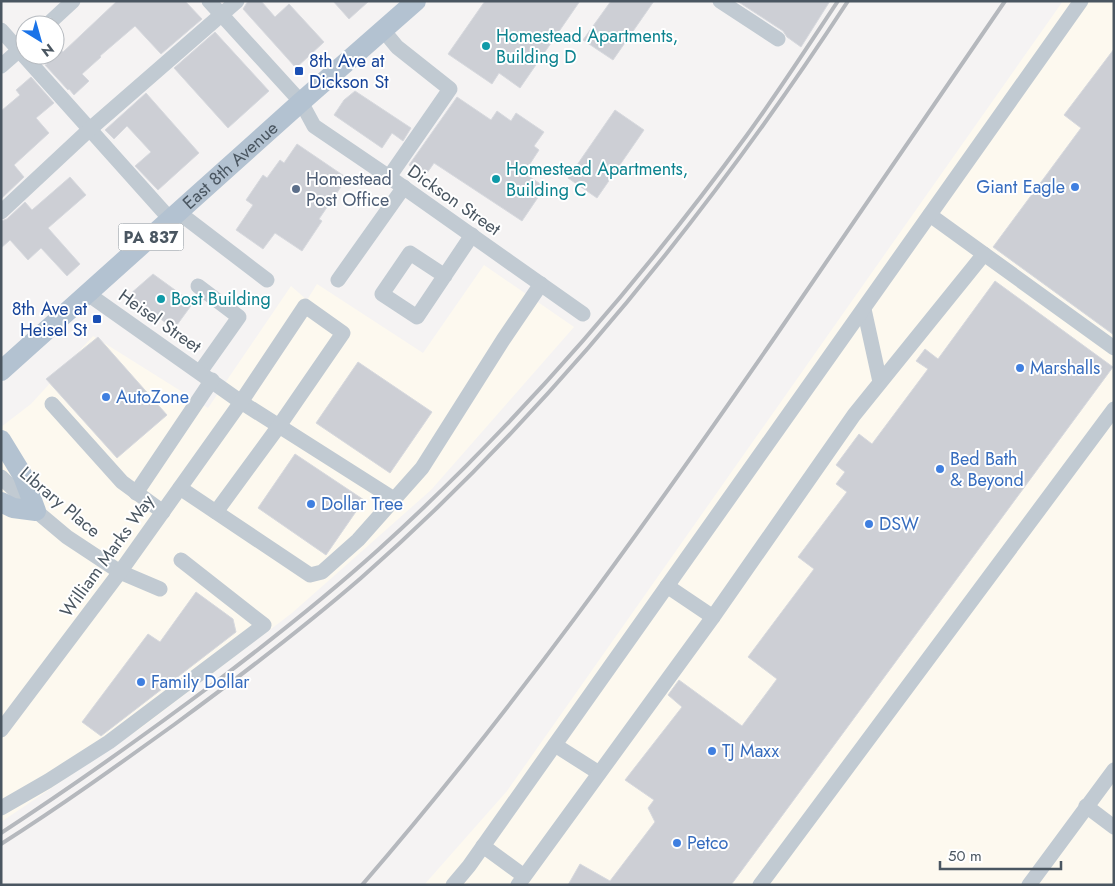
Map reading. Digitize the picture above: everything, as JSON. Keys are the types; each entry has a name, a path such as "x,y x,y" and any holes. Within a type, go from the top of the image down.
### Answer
{"main road":[{"name":"East 8th Avenue","path":"1,371 416,1"},
{"path":"1,440 23,476 36,511 13,508 1,502"}],"street":[{"path":"58,15 73,1"},
{"name":"Dickson Street","path":"209,1 301,102 314,126 390,177 583,314"},
{"path":"1,212 90,129 237,1"},
{"path":"720,1 778,38"},
{"path":"453,885 469,866 555,745 1081,1"},
{"path":"1,30 15,41"},
{"path":"383,30 397,47 450,89 390,177"},
{"path":"1,66 15,53"},
{"path":"37,65 90,129 174,216 266,280"},
{"path":"338,280 404,187"},
{"path":"930,215 1114,348"},
{"path":"445,276 472,235"},
{"path":"483,846 521,880 713,617 854,415 984,254"},
{"path":"180,488 310,575 322,572 358,540 422,468 541,284"},
{"path":"136,494 239,317 198,286"},
{"name":"Heisel Street","path":"88,294 241,402 394,499"},
{"name":"William Marks Way","path":"1,730 120,572 241,402 305,306 343,333 279,426"},
{"path":"864,309 880,382"},
{"path":"52,404 122,482 163,512"},
{"path":"760,885 1114,409"},
{"path":"216,512 279,426"},
{"name":"Library Place","path":"1,477 36,511 67,537 120,572 160,589"},
{"path":"1,808 48,781 108,742 264,625 181,560"},
{"path":"667,586 713,617"},
{"path":"555,745 599,773"},
{"path":"1029,885 1114,770"},
{"path":"1086,806 1114,828"}],"shaded area":[{"path":"1063,1 1114,1 1114,885 424,885 507,791"},
{"path":"484,265 574,327 431,490 292,613 141,728 1,822 1,427 31,404 93,336 208,408 291,286 307,300 317,284 423,353"}],"building":[{"path":"117,1 185,1 202,19 161,54 135,26 82,74 89,81 74,95 45,65 65,65 65,50"},
{"path":"248,1 261,1 275,17 289,4 324,42 296,68 243,9"},
{"path":"333,1 369,1 349,19"},
{"path":"485,1 580,1 520,88 499,73 492,84 448,54"},
{"path":"611,1 654,1 613,60 583,40"},
{"path":"737,1 830,1 801,47 787,37 783,31"},
{"path":"215,32 269,91 228,128 174,68"},
{"name":"Giant Eagle","path":"1114,49 1114,335 993,247 1081,128 1064,115"},
{"path":"31,77 54,103 36,118 49,133 14,165 24,177 1,199 1,111 20,95 16,90"},
{"path":"355,91 411,128 403,141 392,133 382,148 334,115 344,100"},
{"path":"146,93 199,153 158,190 135,166 151,152 127,126 114,139 105,130"},
{"path":"457,97 491,120 497,111 511,121 516,113 544,132 534,146 539,150 524,173 545,187 522,221 434,163 425,176 409,165"},
{"path":"615,110 644,130 597,198 568,178"},
{"name":"Homestead Post Office","path":"297,144 347,178 319,219 322,221 302,251 275,233 263,249 236,230 253,205 246,200 263,175 267,178 280,160 284,163"},
{"path":"70,177 86,195 48,228 80,264 67,276 41,248 28,260 10,240 1,248 1,221 7,219 25,202 32,210"},
{"name":"Bost Building","path":"153,274 193,303 174,329 129,295"},
{"path":"995,281 1113,367 731,885 568,885 580,864 610,881 655,822 648,808 654,800 625,780 682,707 668,695 679,680 742,726 777,679 748,657 814,569 798,557 847,492 836,484 845,472 836,465 859,434 872,444 928,369 916,361 925,349 938,359"},
{"name":"AutoZone","path":"98,337 167,415 117,458 46,379"},
{"path":"358,362 432,412 390,473 316,423"},
{"name":"Dollar Tree","path":"295,454 364,500 326,555 258,508"},
{"name":"Family Dollar","path":"196,592 233,619 236,632 101,736 82,722 148,634 160,642"}],"railway":[{"path":"1,833 140,738 221,678 340,583 429,503 478,454 573,352 663,245 747,135 838,1"},
{"path":"1,844 111,770 246,671 339,597 431,514 498,447 562,378 624,306 740,157 848,1"},
{"path":"362,885 472,753 627,547 775,337 1005,1"}],"place":[{"name":"Homestead Apartments, Building D","path":"486,46"},
{"name":"8th Ave at Dickson St","path":"299,71"},
{"name":"Homestead Apartments, Building C","path":"496,179"},
{"name":"Giant Eagle","path":"1075,187"},
{"name":"Homestead Post Office","path":"296,189"},
{"name":"Bost Building","path":"161,299"},
{"name":"8th Ave at Heisel St","path":"97,319"},
{"name":"Marshalls","path":"1020,368"},
{"name":"AutoZone","path":"106,397"},
{"name":"Bed Bath & Beyond","path":"940,469"},
{"name":"Dollar Tree","path":"311,504"},
{"name":"DSW","path":"869,524"},
{"name":"Family Dollar","path":"141,682"},
{"name":"TJ Maxx","path":"712,751"},
{"name":"Petco","path":"677,843"}]}
